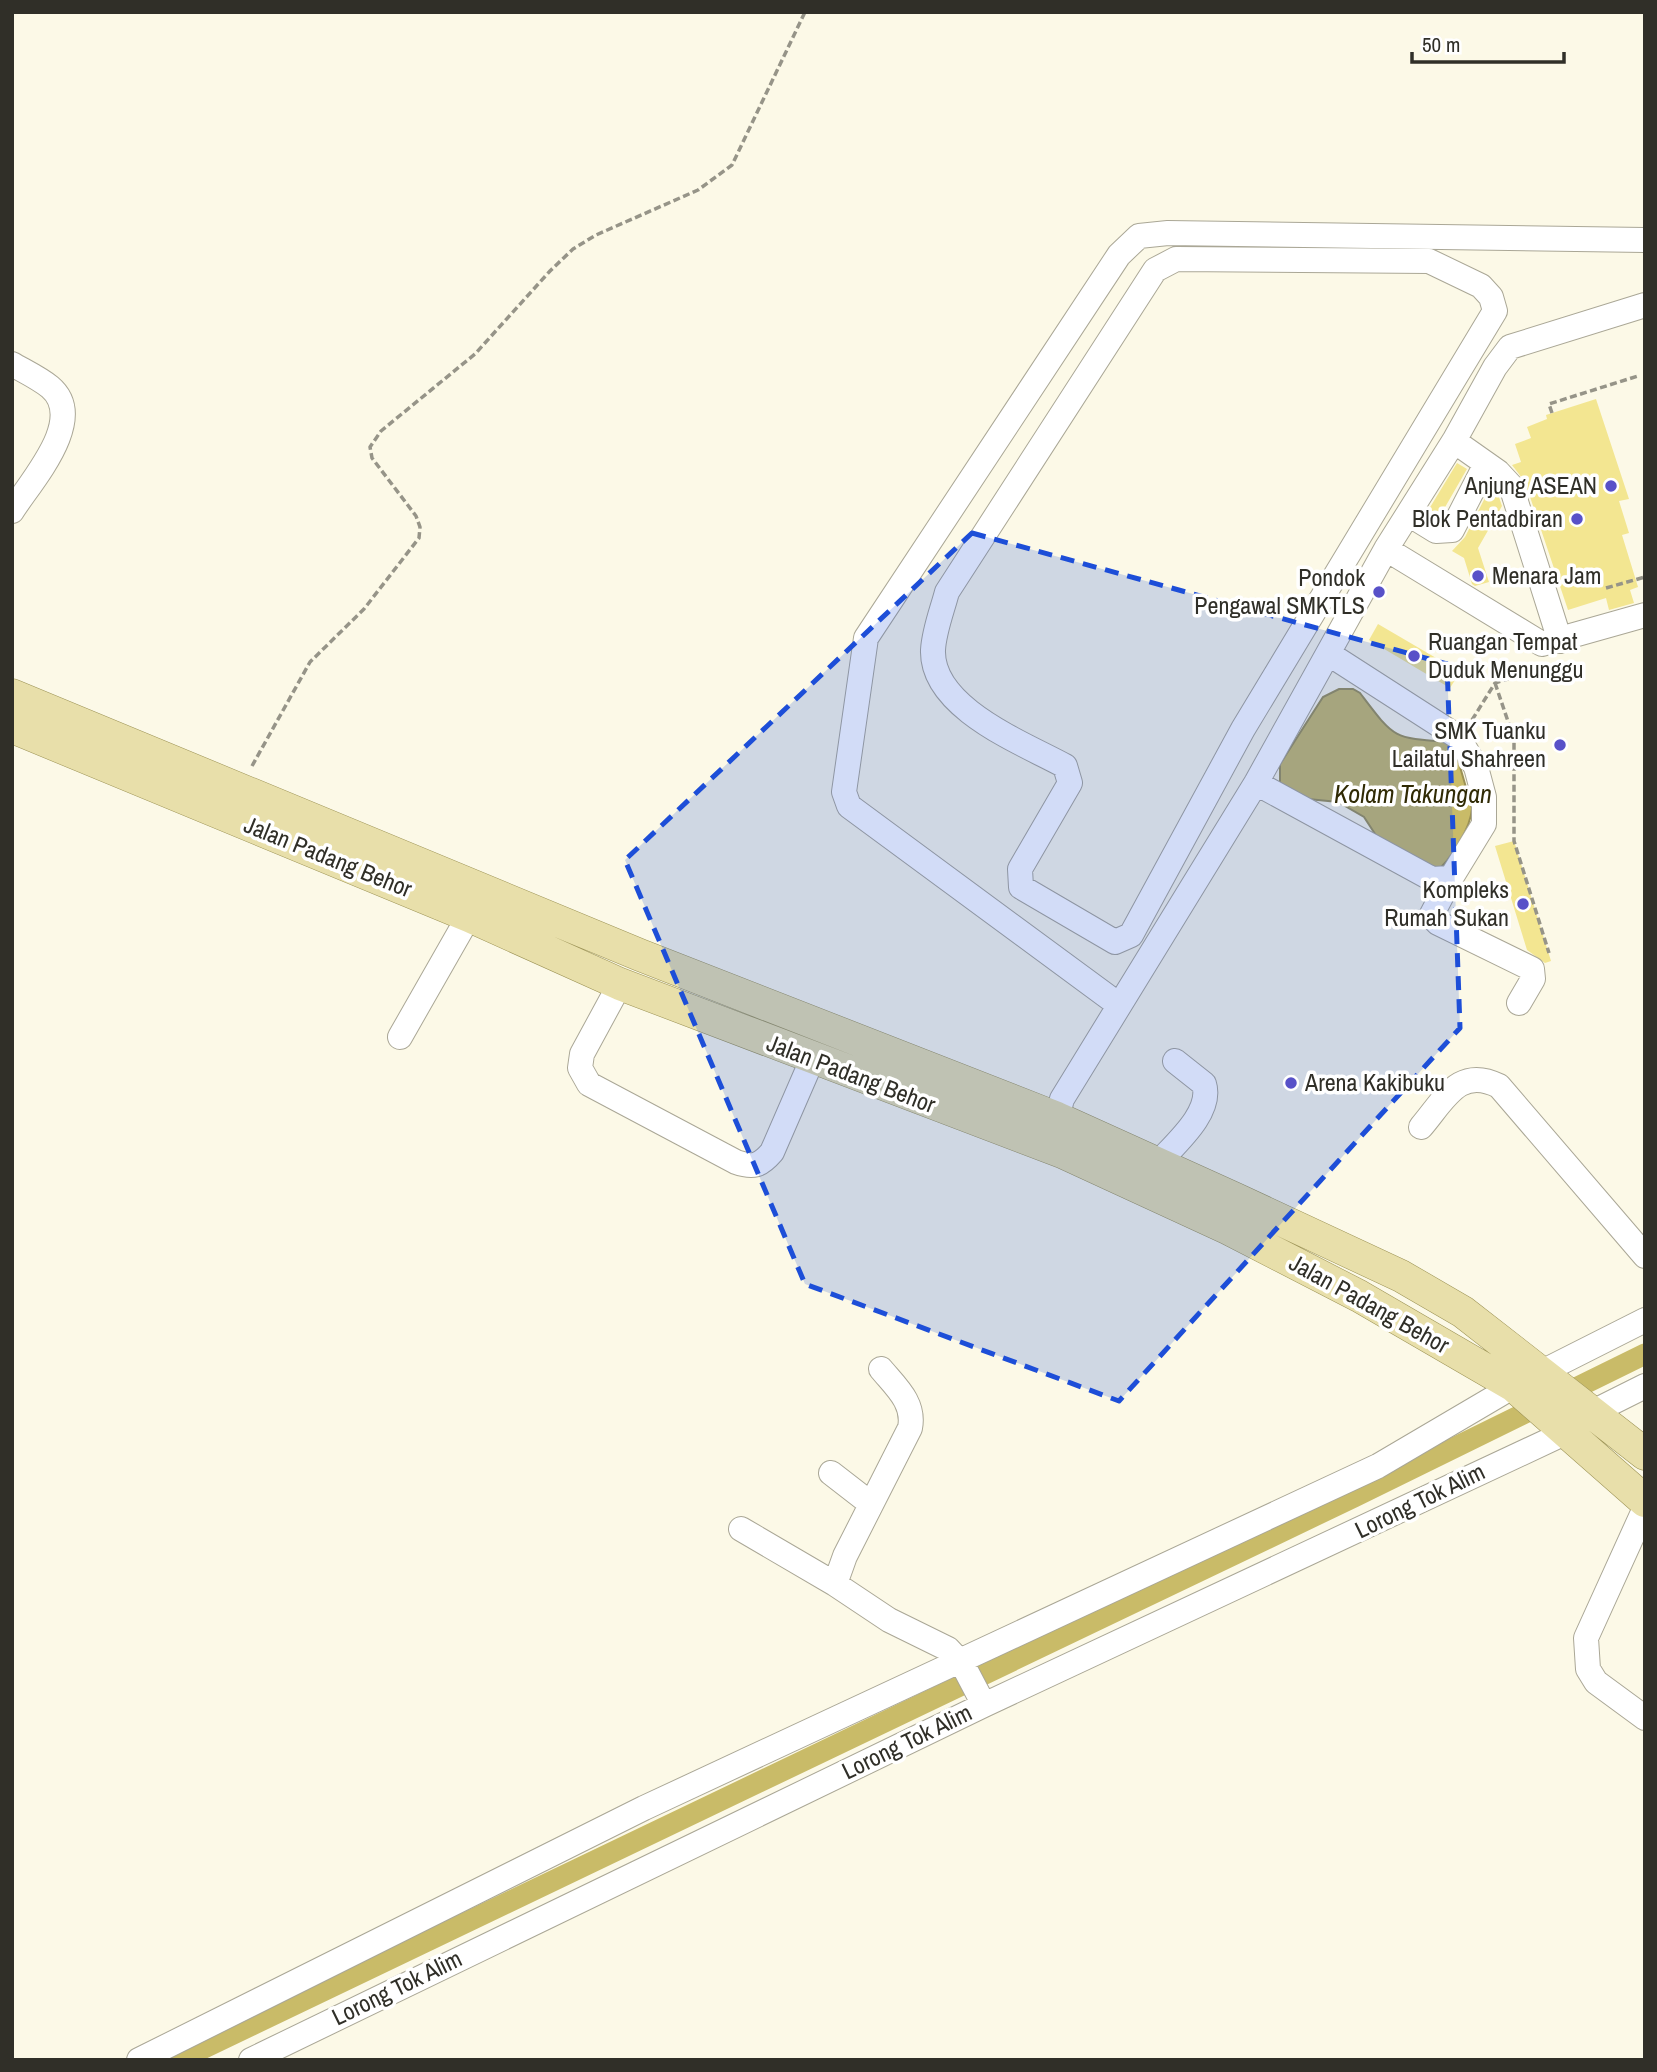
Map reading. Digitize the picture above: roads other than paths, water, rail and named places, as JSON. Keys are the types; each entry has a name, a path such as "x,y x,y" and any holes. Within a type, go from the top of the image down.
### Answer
{"main road":[{"name":"Jalan Padang Behor","path":"12,695 640,956 1057,1118 1401,1276 1463,1312 1567,1432 1645,1501"},
{"name":"Jalan Padang Behor","path":"12,727 469,916 620,984 812,1060 1062,1152 1288,1259 1526,1383 1593,1412 1645,1454"},
{"path":"1057,1118 1054,1138 1062,1152"}],"street":[{"path":"1119,1005 849,806 844,792 866,638 1119,255 1139,236 1168,233 1645,240"},
{"path":"1166,261 1429,261 1445,267 1481,286 1491,297 1495,311 1243,729 1131,935 1115,942 1021,887 1020,869 1070,783 1069,774 1065,766 977,717 958,703 946,688 933,652 947,593 1154,270 1166,261"},
{"path":"1057,1118 1062,1100 1256,783 1386,549 1454,442 1495,367 1510,347 1645,305"},
{"path":"12,364 51,387 60,399 65,415 62,433 12,511"},
{"path":"1454,442 1497,472 1516,496 1560,641"},
{"path":"1410,515 1436,531 1444,533 1452,530 1486,464"},
{"path":"1386,549 1542,644 1645,615"},
{"path":"1329,654 1458,737 1476,767 1484,797 1484,824 1431,916 1448,928 1532,969 1533,979 1520,1003"},
{"path":"1243,729 1276,745"},
{"path":"1256,783 1432,880 1451,878"},
{"path":"400,1037 469,916"},
{"path":"620,984 582,1054 580,1069 589,1084 736,1162 750,1167 762,1164 772,1152 812,1060"},
{"path":"1158,1163 1186,1131 1206,1101 1204,1084 1175,1061"},
{"path":"1421,1127 1460,1081 1482,1077 1499,1086 1645,1256"},
{"path":"139,2060 644,1808 1378,1466 1645,1320"},
{"path":"835,1584 845,1556 892,1466 912,1416 909,1405 881,1369"},
{"path":"1593,1412 1645,1387"},
{"name":"Lorong Tok Alim","path":"251,2060 982,1700 1567,1432"},
{"path":"831,1473 871,1504"},
{"path":"1645,1508 1587,1639 1588,1669 1596,1682 1645,1718"},
{"path":"741,1529 890,1620 948,1650 961,1662 982,1700"}],"water":[{"name":"Kolam Takungan","path":"1339,689 1353,689 1360,693 1388,728 1396,733 1416,739 1448,742 1456,753 1472,808 1471,816 1453,852 1435,872 1379,840 1364,817 1338,802 1308,799 1280,783 1280,764 1323,697"}],"waterway":[{"path":"179,2060 1354,1497 1645,1354"}],"place":[{"name":"Anjung ASEAN","path":"1611,486"},
{"name":"Blok Pentadbiran","path":"1577,519"},
{"name":"Menara Jam","path":"1478,576"},
{"name":"Pondok Pengawal SMKTLS","path":"1379,592"},
{"name":"Ruangan Tempat Duduk Menunggu","path":"1414,656"},
{"name":"SMK Tuanku Lailatul Shahreen","path":"1560,745"},
{"name":"Kompleks Rumah Sukan","path":"1523,904"},
{"name":"Arena Kakibuku","path":"1291,1083"}]}
